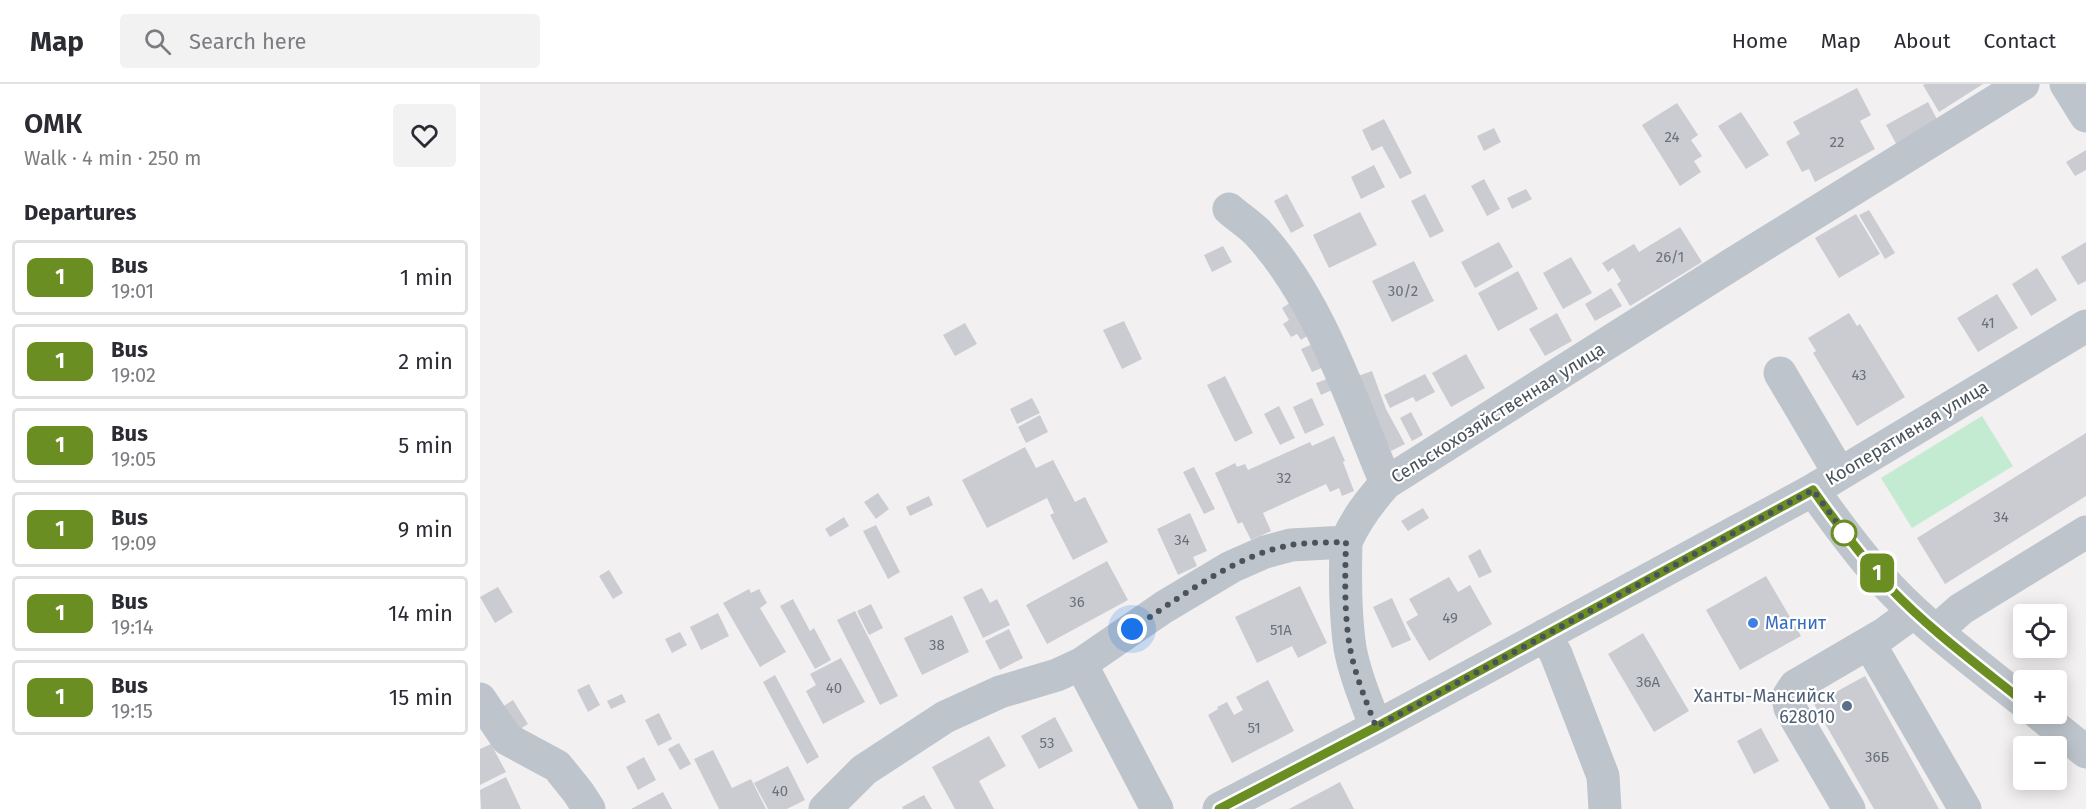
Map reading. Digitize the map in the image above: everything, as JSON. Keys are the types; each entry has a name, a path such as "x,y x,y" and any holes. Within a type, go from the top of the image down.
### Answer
{"street":[{"name":"Сельскохозяйственная улица","path":"1346,542 1367,504 1386,483 2023,84"},
{"path":"2066,84 2086,116"},
{"path":"1228,209 1255,230 1273,250 1307,302 1321,328 1386,483"},
{"name":"Кооперативная улица","path":"1219,809 1376,727 1826,482 2086,326"},
{"path":"1780,373 1826,482 1870,566 1925,622 2013,693"},
{"path":"1849,809 1790,708 1788,697 1795,686 1869,642 1968,604 2086,532"},
{"path":"825,809 864,770 945,717 1000,692 1057,675 1081,664 1155,614 1231,567 1265,552 1291,545 1346,542 1345,573 1350,647 1360,687 1376,727"},
{"path":"1545,634 1556,654 1603,776 1605,809"},
{"path":"1869,642 1965,809"},
{"path":"1081,664 1157,809"},
{"path":"480,699 507,739 557,766 589,809"},
{"path":"2051,724 2086,752"}],"green space":[{"path":"1982,416 2013,466 1912,528 1881,478"}],"building":[{"path":"1983,84 1939,112 1923,85"},
{"path":"1857,88 1871,115 1860,121 1875,149 1815,182 1809,169 1802,172 1786,142 1800,134 1793,122"},
{"path":"1928,102 1941,127 1899,149 1886,125"},
{"path":"1677,103 1698,135 1691,140 1702,156 1694,161 1701,172 1680,186 1642,125"},
{"path":"1741,112 1769,155 1746,169 1718,126"},
{"path":"1384,119 1412,173 1400,179 1382,146 1372,151 1362,130"},
{"path":"1494,128 1501,142 1484,151 1477,136"},
{"path":"2086,150 2086,170 2075,176 2066,162"},
{"path":"1374,165 1385,187 1361,199 1351,177"},
{"path":"1484,179 1500,209 1487,216 1471,186"},
{"path":"1526,189 1532,199 1512,209 1507,198"},
{"path":"1287,194 1304,226 1291,233 1274,201"},
{"path":"1425,194 1444,231 1430,238 1411,201"},
{"path":"1869,210 1895,253 1885,259 1859,215"},
{"path":"1360,212 1377,245 1329,268 1313,235"},
{"path":"1856,214 1880,254 1839,278 1815,238"},
{"path":"1680,227 1702,262 1630,306 1617,284 1621,281 1613,268 1608,272 1602,263 1634,244 1639,252"},
{"path":"1499,242 1513,267 1475,288 1461,262"},
{"path":"2086,242 2086,281 2078,285 2061,257"},
{"path":"1223,246 1232,262 1212,272 1204,255"},
{"path":"1571,257 1592,293 1563,309 1543,273"},
{"path":"1414,261 1434,301 1392,322 1372,281"},
{"path":"2037,268 2057,300 2031,316 2012,284"},
{"path":"1518,271 1538,309 1498,331 1478,293"},
{"path":"1611,288 1622,306 1595,321 1585,304"},
{"path":"1997,294 2018,328 1978,352 1957,318"},
{"path":"1293,301 1312,333 1301,340 1297,334 1291,337 1283,324 1289,320 1282,308"},
{"path":"1557,313 1572,341 1545,356 1529,329"},
{"path":"1849,313 1857,326 1860,324 1905,397 1857,426 1813,353 1816,351 1808,338"},
{"path":"1124,321 1142,359 1122,369 1103,330"},
{"path":"965,323 977,344 955,356 943,335"},
{"path":"1315,343 1326,366 1312,372 1301,349"},
{"path":"1466,354 1485,388 1451,407 1432,373"},
{"path":"1372,371 1386,409 1405,444 1391,451 1373,416 1358,376"},
{"path":"1425,374 1435,392 1416,402 1413,397 1390,408 1384,395"},
{"path":"1225,376 1253,433 1235,442 1207,385"},
{"path":"1327,379 1332,390 1321,395 1316,383"},
{"path":"1032,398 1040,413 1017,424 1010,409"},
{"path":"1312,398 1324,425 1305,434 1293,407"},
{"path":"1279,406 1295,438 1280,445 1264,414"},
{"path":"1411,412 1423,435 1412,441 1400,418"},
{"path":"1040,415 1048,432 1026,443 1018,427"},
{"path":"2086,433 2086,496 1945,584 1917,538"},
{"path":"1334,436 1354,491 1342,496 1339,488 1330,492 1326,484 1263,513 1271,531 1251,540 1242,522 1238,524 1215,473 1235,463 1237,467 1245,464 1248,470 1310,442 1312,446"},
{"path":"1025,447 1036,468 1053,460 1075,502 1085,497 1108,542 1073,560 1050,515 1054,513 1047,498 987,528 962,480"},
{"path":"1194,467 1215,509 1204,514 1183,472"},
{"path":"878,493 889,509 876,519 864,502"},
{"path":"929,496 933,505 910,516 906,507"},
{"path":"1423,508 1429,518 1408,531 1401,521"},
{"path":"1190,513 1207,551 1193,557 1197,566 1178,575 1157,529"},
{"path":"844,517 849,526 830,537 825,529"},
{"path":"876,525 900,572 888,579 863,531"},
{"path":"1480,549 1492,572 1479,578 1468,556"},
{"path":"1107,561 1128,600 1047,644 1026,605"},
{"path":"609,570 623,593 613,599 599,576"},
{"name":"Магнит","path":"1766,576 1801,636 1740,670 1706,610"},
{"path":"1449,577 1458,592 1470,585 1492,624 1429,661 1406,622 1418,615 1409,599"},
{"path":"1300,586 1327,643 1298,658 1292,646 1257,663 1235,617"},
{"path":"498,587 513,612 495,623 480,597"},
{"path":"982,588 990,603 997,599 1010,625 983,638 963,597"},
{"path":"749,589 751,593 759,589 767,603 760,608 786,652 760,667 723,603"},
{"path":"1392,598 1411,640 1392,648 1373,607"},
{"path":"793,599 810,631 814,628 831,660 815,669 780,606"},
{"path":"871,604 883,628 869,635 857,611"},
{"path":"855,611 898,696 880,705 837,620"},
{"path":"718,613 729,636 701,650 690,627"},
{"path":"952,615 969,652 922,675 904,638"},
{"path":"1009,629 1023,658 1000,670 985,641"},
{"path":"680,632 687,645 672,653 665,639"},
{"path":"1643,633 1689,711 1654,732 1608,654"},
{"path":"841,658 865,702 823,724 806,691 816,685 810,674"},
{"path":"775,675 819,757 807,764 763,682"},
{"path":"1865,676 1939,809 1874,809 1814,704"},
{"path":"1268,680 1294,731 1232,763 1208,715 1227,702 1234,715 1243,710 1236,697"},
{"path":"589,684 600,705 588,712 577,690"},
{"path":"622,694 626,702 611,709 607,701"},
{"path":"513,700 528,724 514,733 499,709"},
{"path":"659,713 672,739 658,746 645,720"},
{"path":"1055,717 1073,751 1039,769 1021,736"},
{"path":"1761,728 1779,761 1754,774 1737,741"},
{"path":"989,736 1006,766 979,781 994,809 955,809 932,767"},
{"path":"679,743 691,764 680,770 668,749"},
{"path":"491,744 506,772 480,785 480,749"},
{"path":"713,750 732,788 751,779 766,809 719,809 694,759"},
{"path":"644,757 656,780 638,790 626,767"},
{"path":"788,766 805,800 787,809 768,809 754,783"},
{"path":"506,777 521,809 481,809 480,790"},
{"path":"1340,782 1354,809 1289,809 1325,790"},
{"path":"663,792 672,809 631,809"},
{"path":"924,795 932,809 903,809 902,807"}],"bus line":[{"name":"1","path":"1219,809 1376,727 1813,490 1870,566 1891,589 1936,631 2013,693"}],"place":[{"name":"Магнит","path":"1753,623"},
{"name":"Ханты-Мансийск 628010","path":"1847,706"}],"route":[{"path":"1132,629 1231,567 1265,552 1291,545 1346,542 1345,573 1350,647 1360,687 1376,727 1813,490 1848,538 1844,533"}]}
